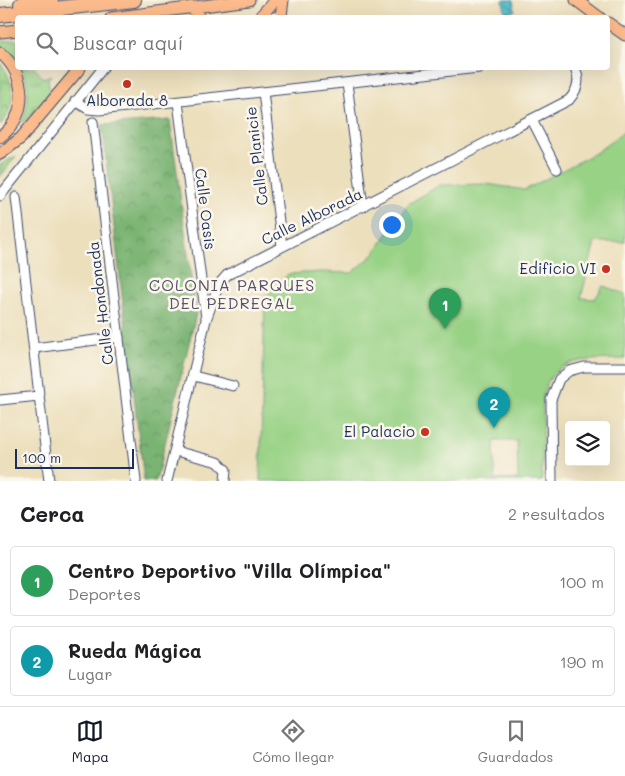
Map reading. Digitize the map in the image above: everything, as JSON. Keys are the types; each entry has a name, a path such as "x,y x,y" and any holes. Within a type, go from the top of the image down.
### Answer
{"highway":[{"path":"0,6 51,0"},
{"path":"0,15 134,0"}],"main road":[{"path":"132,15 249,0"},
{"path":"262,15 274,0"},
{"path":"281,15 283,0"},
{"path":"576,0 596,15"},
{"path":"191,8 197,15"},
{"path":"153,15 160,11"},
{"path":"610,24 625,35"},
{"path":"0,32 15,30"},
{"path":"0,53 15,70 21,93 20,108 14,122 0,137"},
{"path":"0,154 21,138 78,70"}],"street":[{"path":"0,196 101,70"},
{"path":"75,101 88,109 99,110 461,70"},
{"name":"Calle Alborada","path":"167,481 176,451 206,320 216,291 227,275 569,100 575,92 578,82 575,70"},
{"path":"347,83 363,207"},
{"name":"Calle Planicie","path":"263,92 282,246"},
{"name":"Calle Oasis","path":"178,102 206,320"},
{"path":"532,120 556,169"},
{"name":"Calle Hondonada","path":"93,122 136,481"},
{"path":"16,197 49,481"},
{"path":"34,348 119,337"},
{"path":"552,481 550,400 559,380 569,371 584,367 625,367"},
{"path":"194,376 233,386"},
{"path":"0,400 39,396"},
{"path":"176,451 218,462 226,470 225,481"}],"green space":[{"path":"15,40 15,60 0,46 0,42"},
{"path":"0,63 9,78 12,94 9,110 0,125"},
{"path":"22,70 37,70 43,78 51,75 48,79 50,91 24,123 22,122 26,108 28,88"},
{"path":"170,120 196,314 156,481 144,481 102,125"},
{"path":"625,131 625,242 595,242 581,298 595,299 603,286 625,294 625,359 575,362 565,365 549,381 543,394 542,481 260,481 265,297 288,274 352,273 372,256 408,204 440,185 487,184 525,190 597,152","holes":["494,441 517,441 518,479 495,480"]},
{"path":"16,156 0,177 0,165"}],"water":[{"path":"503,0 513,0 515,11 505,12"}],"place":[{"name":"Alborada 8","path":"127,84"},
{"name":"Edificio VI","path":"606,269"},
{"name":"Centro Deportivo \"Villa Olímpica\"","path":"445,329"},
{"name":"Rueda Mágica","path":"494,428"},
{"name":"El Palacio","path":"425,432"}],"district":[{"name":"COLONIA PARQUES DEL PEDREGAL","path":"232,294"}]}
